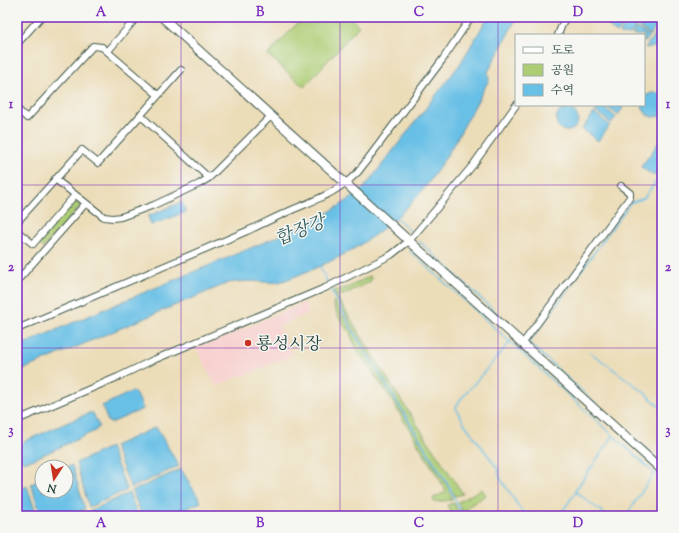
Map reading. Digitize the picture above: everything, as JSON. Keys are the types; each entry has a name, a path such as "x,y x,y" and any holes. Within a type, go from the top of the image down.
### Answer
{"street":[{"path":"17,44 41,17"},
{"path":"108,51 137,17"},
{"path":"162,17 393,228 523,343 662,470"},
{"path":"17,329 247,232 276,217 348,186 420,91 472,17"},
{"path":"558,34 565,17"},
{"path":"17,109 27,118 93,46 102,47 108,51 158,95"},
{"path":"17,222 82,150 98,163 181,70"},
{"path":"17,420 118,377 151,361 332,285 391,255 409,241 473,165 515,106"},
{"path":"140,115 209,178"},
{"path":"55,179 104,218 121,217 154,205 209,178 271,116"},
{"path":"523,343 630,197 630,192 621,186"},
{"path":"32,244 75,195"},
{"path":"17,281 86,203"},
{"path":"17,231 42,253"}],"shaded area":[{"name":"룡성시장","path":"305,302 309,313 279,326 293,355 216,387 195,345 203,341 205,345"}],"green space":[{"path":"303,17 349,17 359,26 304,87 268,55"},
{"path":"76,200 81,205 43,248 38,243"},
{"path":"370,276 370,282 343,295 336,295 397,394 463,494 455,496 357,335 334,294 333,291 347,288"},
{"path":"334,301 449,489 452,500 434,502 433,498 446,492 444,487 386,391 357,350 350,333 339,318 333,304"},
{"path":"482,489 486,495 466,508 469,516 464,516 458,502"},
{"path":"454,503 460,516 453,516 447,505"}],"water":[{"name":"합장강","path":"488,17 517,17 488,72 489,80 453,145 429,182 404,210 376,234 344,254 291,278 277,282 246,281 228,283 17,372 17,347 298,228 333,210 364,188 460,64"},
{"path":"597,17 614,17 608,25"},
{"path":"617,17 622,17 627,20 617,33 609,27"},
{"path":"631,17 643,17 637,25 629,20"},
{"path":"645,17 650,17 658,23 650,35 638,26"},
{"path":"628,21 636,27 631,34 619,34"},
{"path":"661,25 662,26 662,43 653,37"},
{"path":"637,28 649,36 645,42 645,34 633,34"},
{"path":"652,38 662,45 662,46 645,48"},
{"path":"654,92 662,94 662,116 653,117 647,115 642,106 645,106 645,96"},
{"path":"599,106 601,106 616,117 611,123 595,111"},
{"path":"605,106 620,106 623,108 618,115"},
{"path":"567,109 575,112 578,120 575,128 567,131 559,128 556,120 559,112"},
{"path":"594,113 610,125 598,141 582,129"},
{"path":"662,138 662,165 654,176 641,167"},
{"path":"182,202 186,212 151,225 148,216"},
{"path":"133,391 140,401 143,409 111,423 108,422 102,406"},
{"path":"89,413 93,413 99,426 95,431 34,459 23,462 20,456 20,449 25,441"},
{"path":"156,427 179,466 131,488 114,446"},
{"path":"110,447 127,490 89,507 76,463"},
{"path":"181,469 201,502 169,516 142,516 132,491"},
{"path":"74,472 85,509 70,516 41,516 36,499 74,499"},
{"path":"34,483 34,494 31,484"},
{"path":"27,486 37,516 17,516 17,491"},
{"path":"129,493 138,516 92,516 90,511"}],"waterway":[{"path":"529,343 630,203 644,198 662,173"},
{"path":"396,217 410,231"},
{"path":"419,241 522,337"},
{"path":"409,250 662,480"},
{"path":"320,266 328,284"},
{"path":"330,288 356,336 450,488 462,516"},
{"path":"510,342 460,400 456,408 464,423 498,469 500,478 525,516"},
{"path":"528,342 662,464"},
{"path":"590,352 644,392 662,409"},
{"path":"607,516 575,491 613,436"},
{"path":"626,516 654,473"},
{"path":"559,516 576,492"}],"place":[{"name":"룡성시장","path":"248,343"}]}
